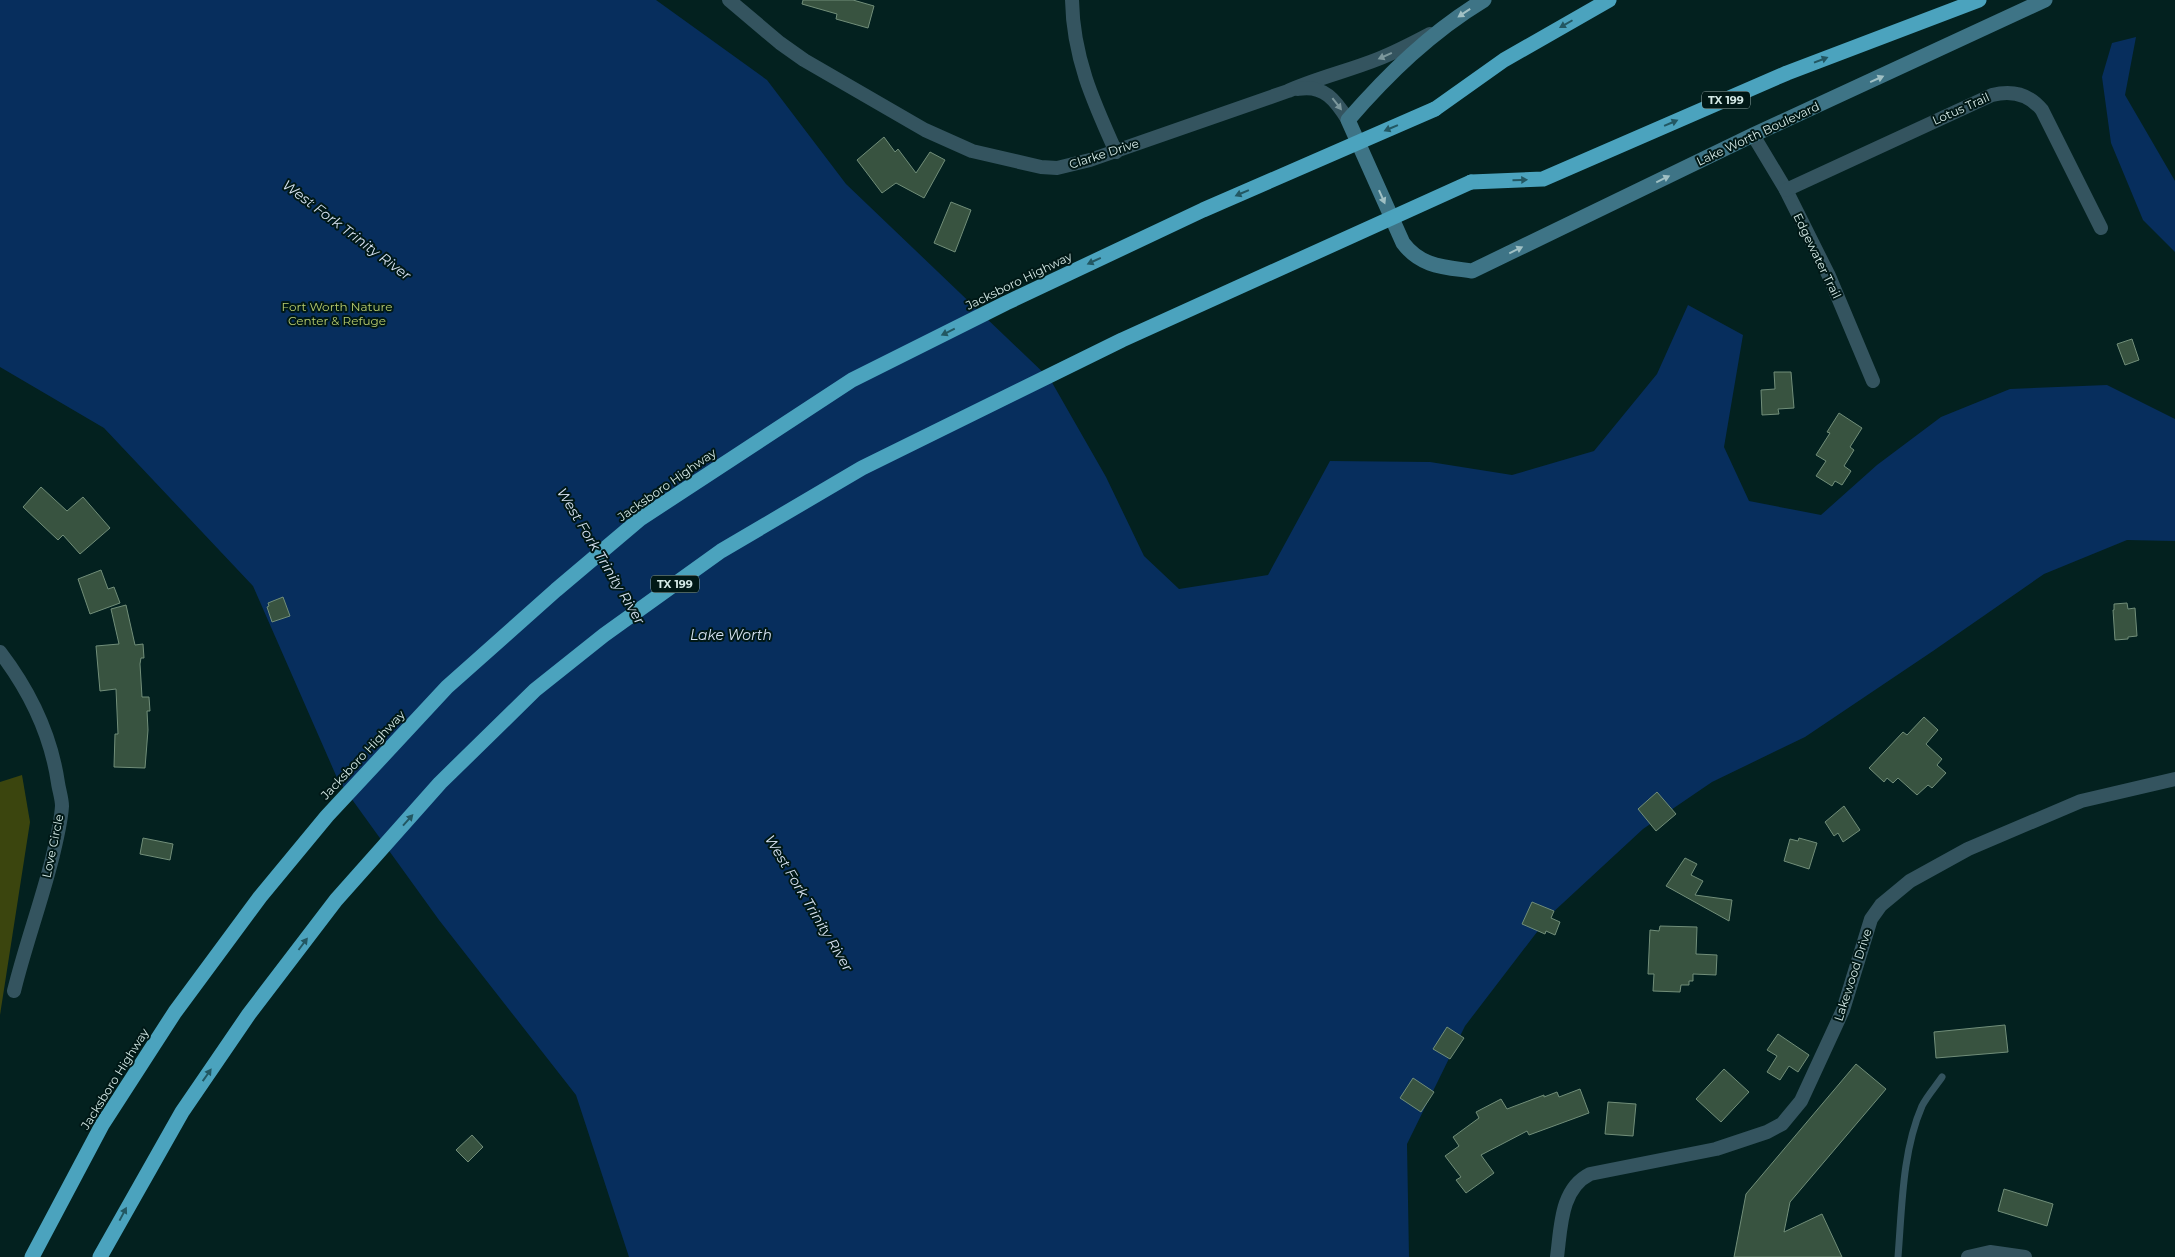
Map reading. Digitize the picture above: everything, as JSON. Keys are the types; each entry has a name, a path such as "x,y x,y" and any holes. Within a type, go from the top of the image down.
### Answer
{"highway":[{"name":"Jacksboro Highway","path":"32,1257 102,1125 175,1012 260,898 321,823 447,687 556,590 640,519 852,380 1006,303 1202,210 1435,109 1504,60 1609,0"},
{"name":"TX 199","path":"100,1257 182,1112 249,1014 336,900 440,783 535,690 604,635 721,551 862,468 1122,340 1472,182 1543,179 1787,73 1979,0"}],"main road":[{"path":"1348,120 1391,73 1444,27 1484,0"},
{"name":"Lake Worth Boulevard","path":"1348,120 1403,243 1411,253 1424,262 1472,271 1753,136 2046,0"}],"street":[{"name":"Clarke Drive","path":"729,0 780,43 804,60 925,130 954,144 1024,164 1057,168 1116,152 1309,82 1380,59 1444,27"},
{"path":"1072,0 1074,38 1080,61 1090,91 1116,152"},
{"path":"1288,91 1304,88 1323,91 1338,104 1348,120"},
{"name":"Lotus Trail","path":"1786,190 1992,95 2005,92 2022,95 2034,100 2042,110 2101,228"},
{"name":"Edgewater Trail","path":"1753,136 1786,190 1829,276 1873,381"},
{"name":"Love Circle","path":"0,652 26,692 46,732 56,767 62,805 50,865 14,991"},
{"name":"Lakewood Drive","path":"1557,1257 1562,1213 1572,1190 1583,1178 1590,1174 1716,1149 1767,1132 1782,1124 1801,1101 1844,1010 1871,919 1881,905 1910,881 1968,849 2081,801 2175,780"},
{"path":"1968,1257 1990,1252 2025,1257"}],"lane":[{"path":"1898,1257 1905,1180 1915,1126 1923,1104 1942,1078"}],"green space":[{"path":"22,775 30,822 0,1015 0,782"}],"water":[{"name":"Lake Worth","path":"0,0 656,0 767,80 846,184 1050,379 1106,477 1144,556 1179,589 1268,575 1330,461 1430,462 1512,475 1594,451 1657,374 1688,305 1743,335 1724,447 1749,501 1821,515 1877,465 1941,417 2010,389 2107,385 2175,419 2175,541 2127,540 2044,574 1805,737 1712,782 1643,829 1550,915 1465,1026 1407,1144 1409,1257 629,1257 576,1095 439,920 338,780 253,586 104,428 0,367"},
{"path":"2136,37 2125,95 2175,181 2175,252 2143,220 2111,143 2102,77 2112,43"}],"building":[{"path":"803,0 853,0 874,6 868,28 836,19 837,14 802,4"},
{"path":"884,137 895,152 898,149 916,173 930,152 945,160 924,198 896,183 882,193 857,160"},
{"path":"951,202 971,210 955,252 934,243"},
{"path":"2132,339 2139,360 2125,365 2117,344"},
{"path":"1774,372 1791,372 1794,408 1778,409 1779,414 1762,415 1761,390 1775,389"},
{"path":"1839,413 1862,428 1850,447 1854,450 1844,466 1851,471 1842,485 1835,481 1832,486 1816,476 1826,461 1816,455 1830,433 1827,432"},
{"path":"41,487 67,511 83,497 110,528 80,554 63,535 58,540 23,507"},
{"path":"101,570 108,589 114,587 120,603 90,614 78,579"},
{"path":"283,597 290,616 272,622 267,607 269,606 268,603"},
{"path":"2127,603 2128,609 2135,608 2137,636 2115,640 2114,604"},
{"path":"126,605 135,645 143,644 144,658 141,658 140,664 142,697 149,697 150,711 147,711 148,730 145,768 114,767 115,734 118,734 116,689 100,691 96,646 119,644 111,609"},
{"path":"1924,717 1938,730 1926,744 1942,759 1937,765 1946,773 1932,788 1928,785 1917,795 1898,778 1893,783 1887,778 1884,782 1869,768 1903,732 1907,735"},
{"path":"1657,792 1676,814 1656,831 1638,809"},
{"path":"1844,806 1860,830 1843,842 1838,833 1834,836 1825,822"},
{"path":"143,838 173,844 170,860 140,854"},
{"path":"1799,838 1817,843 1809,869 1784,861 1790,839 1798,841"},
{"path":"1685,858 1697,864 1691,875 1703,881 1695,895 1732,900 1729,921 1666,886"},
{"path":"1532,902 1554,911 1551,918 1560,922 1555,935 1546,931 1545,934 1522,924"},
{"path":"1660,926 1697,927 1696,954 1717,955 1716,975 1693,974 1693,981 1689,981 1689,985 1681,985 1680,992 1653,991 1654,974 1648,974 1650,930 1659,931"},
{"path":"2005,1025 2008,1052 1936,1058 1934,1032"},
{"path":"1447,1027 1464,1038 1450,1059 1433,1049"},
{"path":"1778,1034 1809,1055 1798,1072 1789,1066 1780,1080 1767,1072 1777,1056 1767,1050"},
{"path":"1856,1064 1886,1089 1790,1202 1784,1232 1822,1214 1842,1257 1734,1257 1746,1194"},
{"path":"1724,1069 1749,1092 1721,1122 1696,1099"},
{"path":"1413,1078 1434,1092 1421,1112 1400,1098"},
{"path":"1580,1089 1589,1113 1529,1135 1527,1131 1481,1155 1494,1173 1466,1193 1456,1180 1461,1177 1445,1156 1459,1146 1453,1137 1479,1118 1476,1112 1501,1099 1507,1109 1544,1095 1544,1097 1557,1092 1559,1097"},
{"path":"1608,1102 1636,1104 1633,1136 1605,1134"},
{"path":"472,1135 483,1147 468,1162 456,1150"},
{"path":"2004,1189 2053,1204 2047,1226 1998,1211"}],"water label":[{"name":"West Fork Trinity River","path":"347,230"},
{"name":"West Fork Trinity River","path":"601,556"},
{"name":"West Fork Trinity River","path":"809,903"}],"park label":[{"name":"Fort Worth Nature Center & Refuge","path":"337,314"}]}
